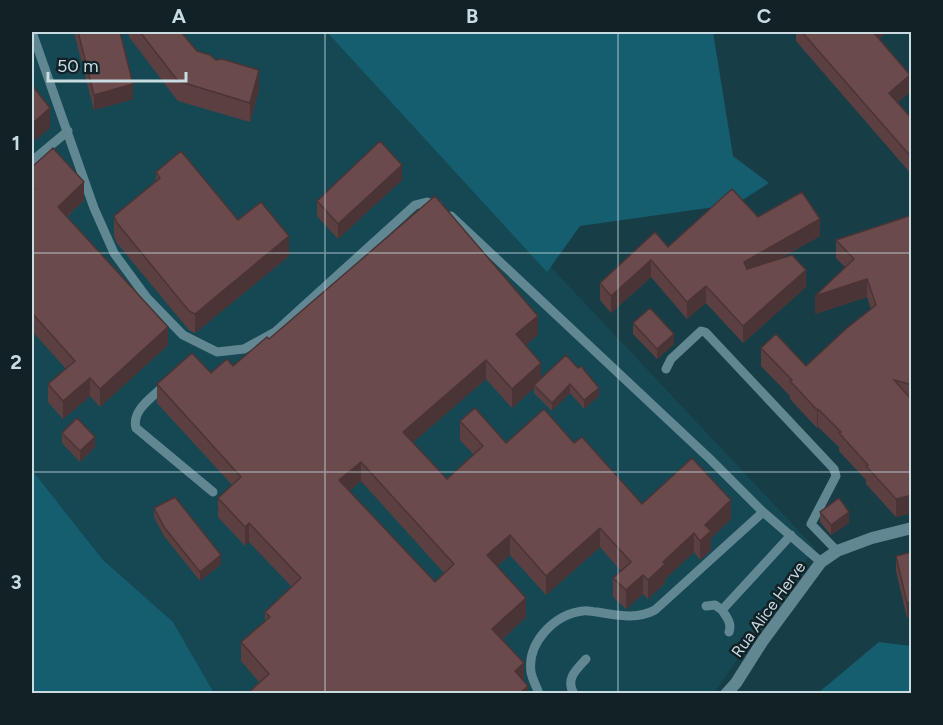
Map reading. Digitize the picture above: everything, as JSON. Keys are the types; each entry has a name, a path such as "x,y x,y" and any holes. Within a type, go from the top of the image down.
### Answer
{"street":[{"name":"Rua Alice Herve","path":"726,693 736,683 762,642 821,562 837,551 872,538 912,528"}],"lane":[{"path":"32,32 94,208 114,252 147,298 183,335 217,352 244,349 274,332 416,205 427,202 439,205 693,442 763,512 821,562"},
{"path":"32,161 68,131"},
{"path":"666,369 671,359 701,332 705,332 718,345 836,471 836,477 811,524 837,551"},
{"path":"196,354 204,346"},
{"path":"171,379 137,413 134,420 136,428 213,492"},
{"path":"539,693 531,672 533,652 542,634 558,619 583,611 635,617 645,616 655,610 763,512"},
{"path":"722,610 792,535"},
{"path":"706,606 715,604 722,610 731,627 729,632"},
{"path":"574,693 570,683 572,674 586,659"}],"shaded area":[{"path":"32,32 330,32 815,548 714,693 214,693 173,622 103,560 32,470"},
{"path":"327,32 713,32 733,156 769,183 736,204 580,226 547,272"},
{"path":"32,470 103,560 173,622 214,693 32,693"},
{"path":"879,642 911,646 911,693 818,693"}],"building":[{"path":"78,32 120,32 133,84 94,95"},
{"path":"140,32 181,32 197,51 210,55 216,60 222,59 259,70 250,103 178,81"},
{"path":"802,32 873,32 910,75 889,93 912,119 912,158"},
{"path":"32,85 50,108 32,124"},
{"path":"380,141 402,165 338,224 317,201"},
{"path":"53,148 84,182 58,207 168,327 100,389 90,378 63,401 48,384 75,361 32,313 32,191 34,189 32,167"},
{"path":"181,151 238,220 261,202 289,236 195,314 189,311 117,223 114,216 160,178 156,172"},
{"path":"732,189 758,217 802,192 820,219 744,262 747,269 792,255 806,270 743,326 706,286 687,302 651,260 611,296 600,283 655,232 668,247"},
{"path":"435,196 538,316 516,334 541,363 512,389 486,360 403,432 447,479 483,446 460,421 475,408 506,443 544,409 574,443 582,437 642,504 692,458 731,500 705,525 711,531 700,541 694,533 663,562 665,564 648,580 643,575 626,590 613,578 631,562 600,528 546,576 510,535 487,555 526,598 492,629 524,663 515,671 528,686 520,693 248,693 269,674 241,642 270,617 265,612 301,578 249,523 245,527 218,498 241,477 157,384 192,353 211,373 227,359 233,366 267,337 269,339","holes":["361,462 454,564 435,582 339,480"]},
{"path":"912,215 912,385 894,380 912,400 912,495 896,499 866,466 868,465 839,433 841,432 817,410 761,348 776,334 806,366 876,305 867,279 815,296 854,259 836,240"},
{"path":"650,308 674,334 657,349 633,323"},
{"path":"566,355 578,368 581,366 599,388 584,400 570,384 552,403 534,385"},
{"path":"77,418 95,437 80,451 62,433"},
{"path":"175,497 221,555 200,572 164,527 154,508"},
{"path":"839,498 849,512 831,525 820,512"},
{"path":"912,552 912,602 907,603 896,556"}]}
